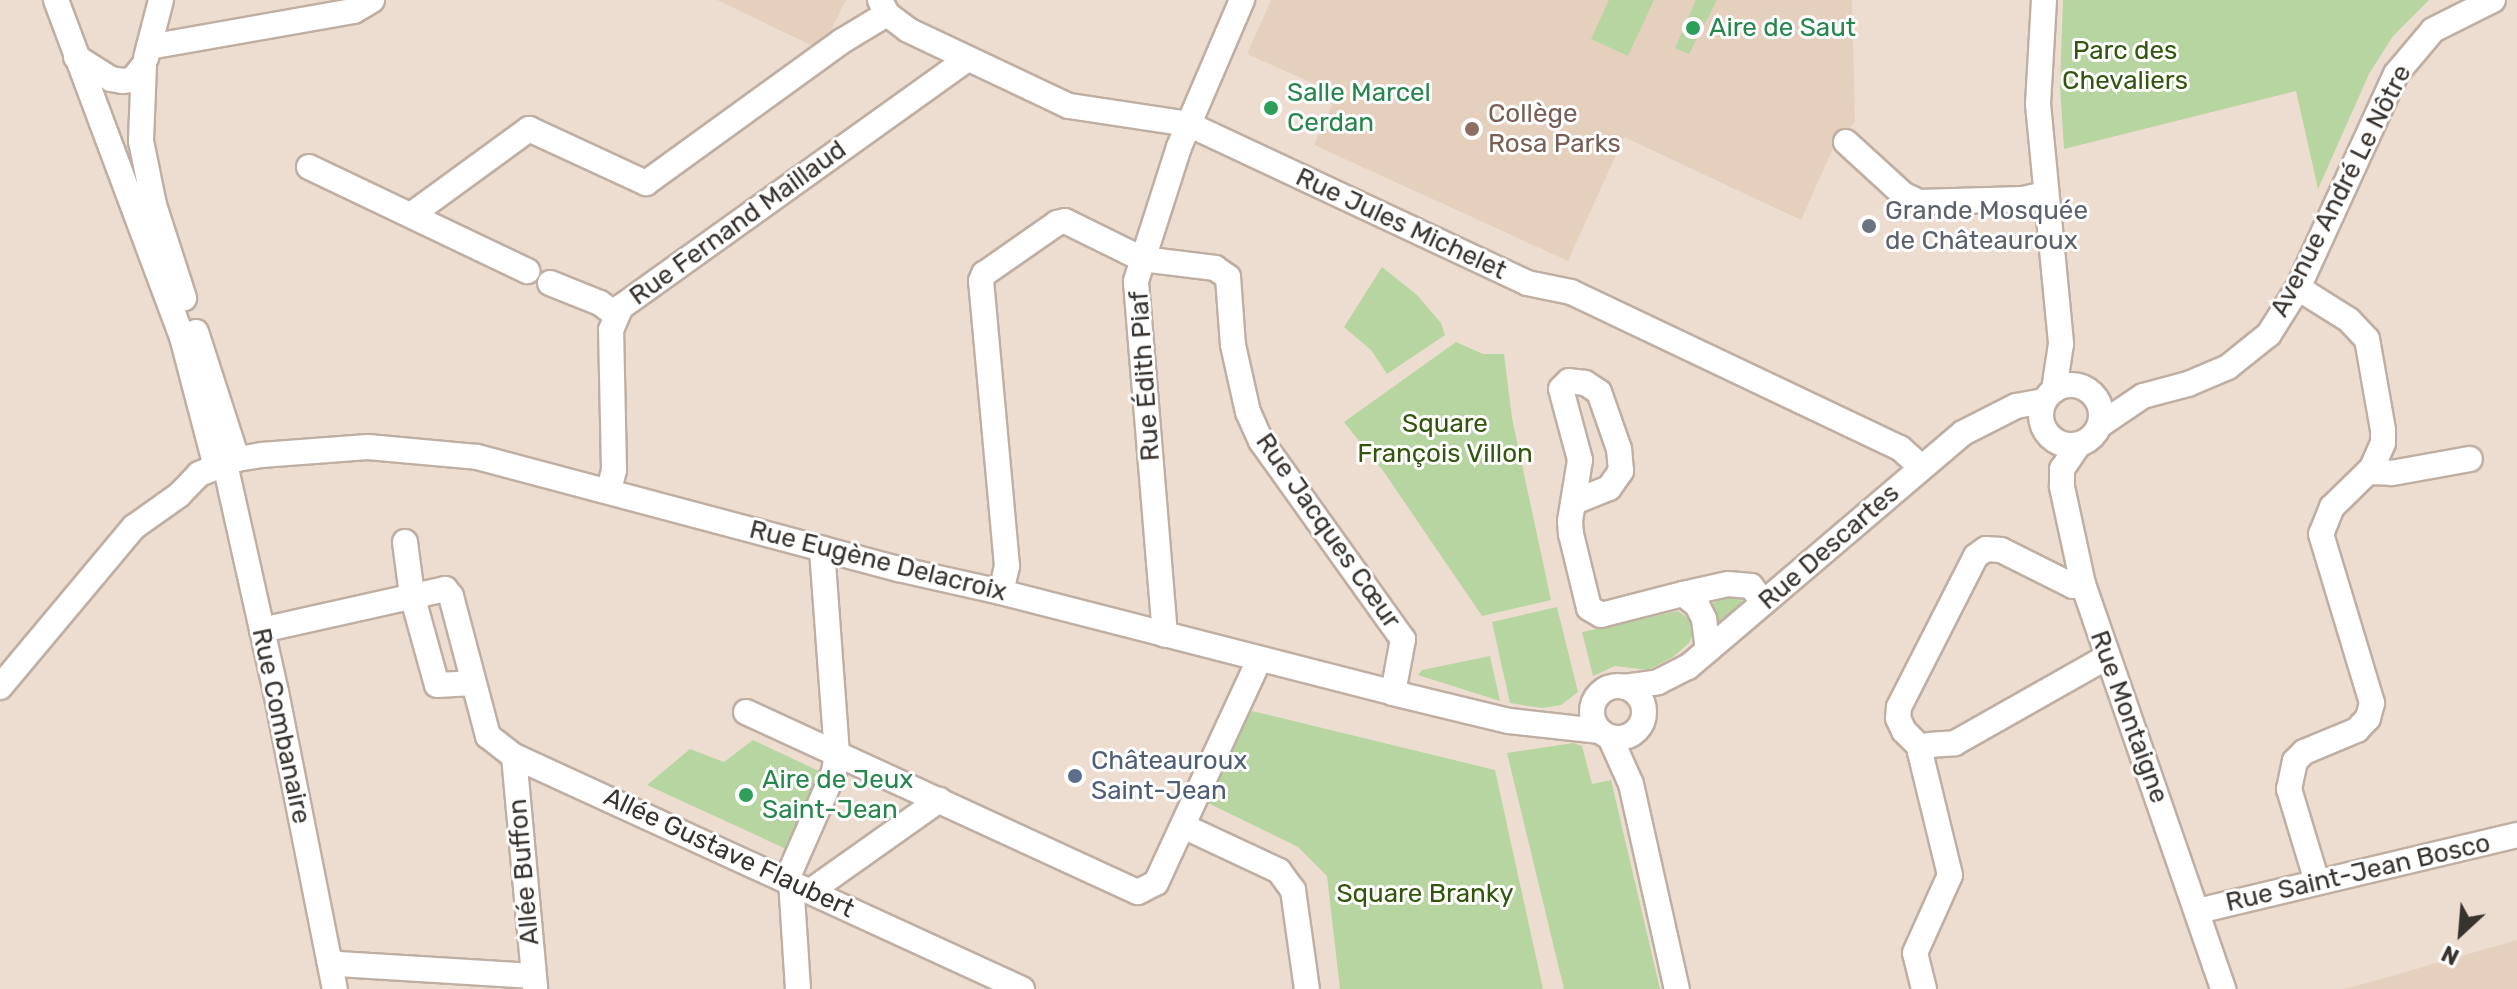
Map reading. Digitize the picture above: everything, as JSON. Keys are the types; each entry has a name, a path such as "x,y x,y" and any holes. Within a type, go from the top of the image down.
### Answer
{"street":[{"name":"Rue Combanaire","path":"56,0 226,463"},
{"path":"76,57 111,79 132,80 146,56 161,0"},
{"path":"146,56 354,11 372,0"},
{"name":"Rue Édith Piaf","path":"1165,635 1136,281 1188,124 1242,0"},
{"path":"2044,0 2038,104 2061,344 2041,417 2047,432"},
{"name":"Avenue André Le Nôtre","path":"2100,425 2143,396 2188,384 2228,367 2269,334 2298,288 2396,74 2433,30 2493,0"},
{"path":"411,215 529,129 646,183 842,41 883,7"},
{"name":"Rue Jules Michelet","path":"883,7 908,30 1084,111 1188,124 1527,283 1571,292 1900,448 1921,467"},
{"name":"Rue Combanaire","path":"132,206 131,117 146,56"},
{"name":"Rue Combanaire","path":"146,56 141,141 154,205 226,463 335,989"},
{"name":"Rue Fernand Maillaud","path":"609,490 614,470 611,330 621,307 967,59"},
{"path":"1846,142 1904,195 1919,202 2023,199 2045,194"},
{"path":"309,167 527,271"},
{"name":"Rue Jacques Cœur","path":"1001,592 1007,566 981,281 984,274 1057,223 1065,221 1142,259 1215,268 1228,277 1240,387 1261,441 1403,639 1393,693"},
{"path":"550,283 600,303 617,316"},
{"path":"2298,288 2349,320 2367,339 2383,430 2383,443 2368,472 2332,507 2321,534 2372,703 2368,718 2348,736 2304,752 2295,761 2289,789 2317,882"},
{"path":"1988,419 2047,432 2061,443 2079,444 2095,433 2100,425 2101,406 2061,344"},
{"path":"1574,502 1609,488 1621,471 1619,449 1599,392 1585,383 1569,381 1561,389 1580,460 1574,502 1571,534 1592,612 1601,615 1728,584 1751,586 1764,603"},
{"path":"2049,395 2063,385 2090,392"},
{"name":"Avenue André Le Nôtre","path":"2090,392 2143,396"},
{"name":"Rue Descartes","path":"1640,722 1672,677 1708,650 1963,433 2016,406 2049,395"},
{"name":"Rue Montaigne","path":"2079,444 2062,469 2062,487 2083,584 2223,989"},
{"name":"Rue Eugène Delacroix","path":"226,463 355,447 431,450 477,457 822,549 1393,693 1536,725 1605,734"},
{"path":"2368,472 2392,473 2470,459"},
{"path":"0,665 131,511 162,489 183,487 226,463"},
{"path":"0,687 114,548 134,527 179,495 183,487"},
{"path":"405,542 412,595 437,685 473,683"},
{"path":"798,989 797,883 834,772 837,754 822,549"},
{"path":"1921,748 1904,731 1898,718 1899,707 1976,556 1986,549 2001,550 2073,586 2083,584"},
{"name":"Allée Gustave Flaubert","path":"412,595 445,589 451,596 488,736 514,756 797,883 1022,989"},
{"path":"1683,594 1697,605 1704,619 1708,650"},
{"path":"262,630 412,595"},
{"path":"1921,748 1955,743 2107,657"},
{"path":"746,712 1138,892 1156,883 1259,660"},
{"name":"Rue Descartes","path":"1624,687 1672,677"},
{"path":"1631,784 1592,713 1594,704 1607,689 1624,687 1639,697 1640,722 1632,742 1631,784 1677,989"},
{"name":"Rue Eugène Delacroix","path":"1536,725 1565,718 1594,704"},
{"path":"1605,734 1629,736 1640,722"},
{"path":"1921,748 1919,756 1950,875 1915,953 1924,989"},
{"name":"Allée Buffon","path":"514,756 534,983"},
{"path":"797,883 939,800"},
{"path":"1183,826 1279,871 1293,890 1307,989"},
{"name":"Rue Saint-Jean Bosco","path":"2198,911 2517,835"},
{"path":"329,960 338,964 534,983"}],"shaded area":[{"path":"717,0 846,0 821,50"},
{"name":"Collège Rosa Parks","path":"1271,0 1852,0 1855,122 1834,146 1801,220 1624,137 1568,261 1314,145 1337,94 1247,54"},
{"path":"2517,940 2517,989 2343,989 2374,981"}],"green space":[{"path":"1609,0 1654,0 1628,56 1591,39"},
{"name":"Aire de Saut","path":"1696,0 1717,0 1689,54 1675,48"},
{"name":"Parc des Chevaliers","path":"2063,0 2429,0 2393,36 2369,74 2318,189 2296,91 2064,149 2060,86"},
{"path":"1382,267 1417,295 1441,323 1445,335 1387,374 1371,350 1344,327"},
{"name":"Square François Villon","path":"1456,342 1483,354 1504,354 1512,418 1551,600 1482,616 1384,472 1344,422"},
{"path":"1740,595 1743,606 1719,625 1714,624 1710,605 1725,596"},
{"path":"1557,607 1578,692 1561,705 1542,708 1510,703 1492,622"},
{"path":"1678,611 1692,621 1694,632 1689,643 1673,657 1648,670 1615,666 1593,676 1582,632"},
{"path":"1490,656 1500,701 1418,675 1422,670"},
{"name":"Square Branky","path":"1252,711 1495,770 1543,989 1340,989 1327,876 1298,847 1204,801"},
{"path":"753,740 821,772 786,849 647,785 690,749 724,762"},
{"path":"1573,743 1582,746 1592,784 1611,780 1660,989 1564,989 1507,753"}],"place":[{"name":"Aire de Saut","path":"1693,28"},
{"name":"Salle Marcel Cerdan","path":"1271,108"},
{"name":"Collège Rosa Parks","path":"1472,129"},
{"name":"Grande Mosquée de Châteauroux","path":"1869,226"},
{"name":"Châteauroux Saint-Jean","path":"1075,776"},
{"name":"Aire de Jeux Saint-Jean","path":"746,795"}]}
